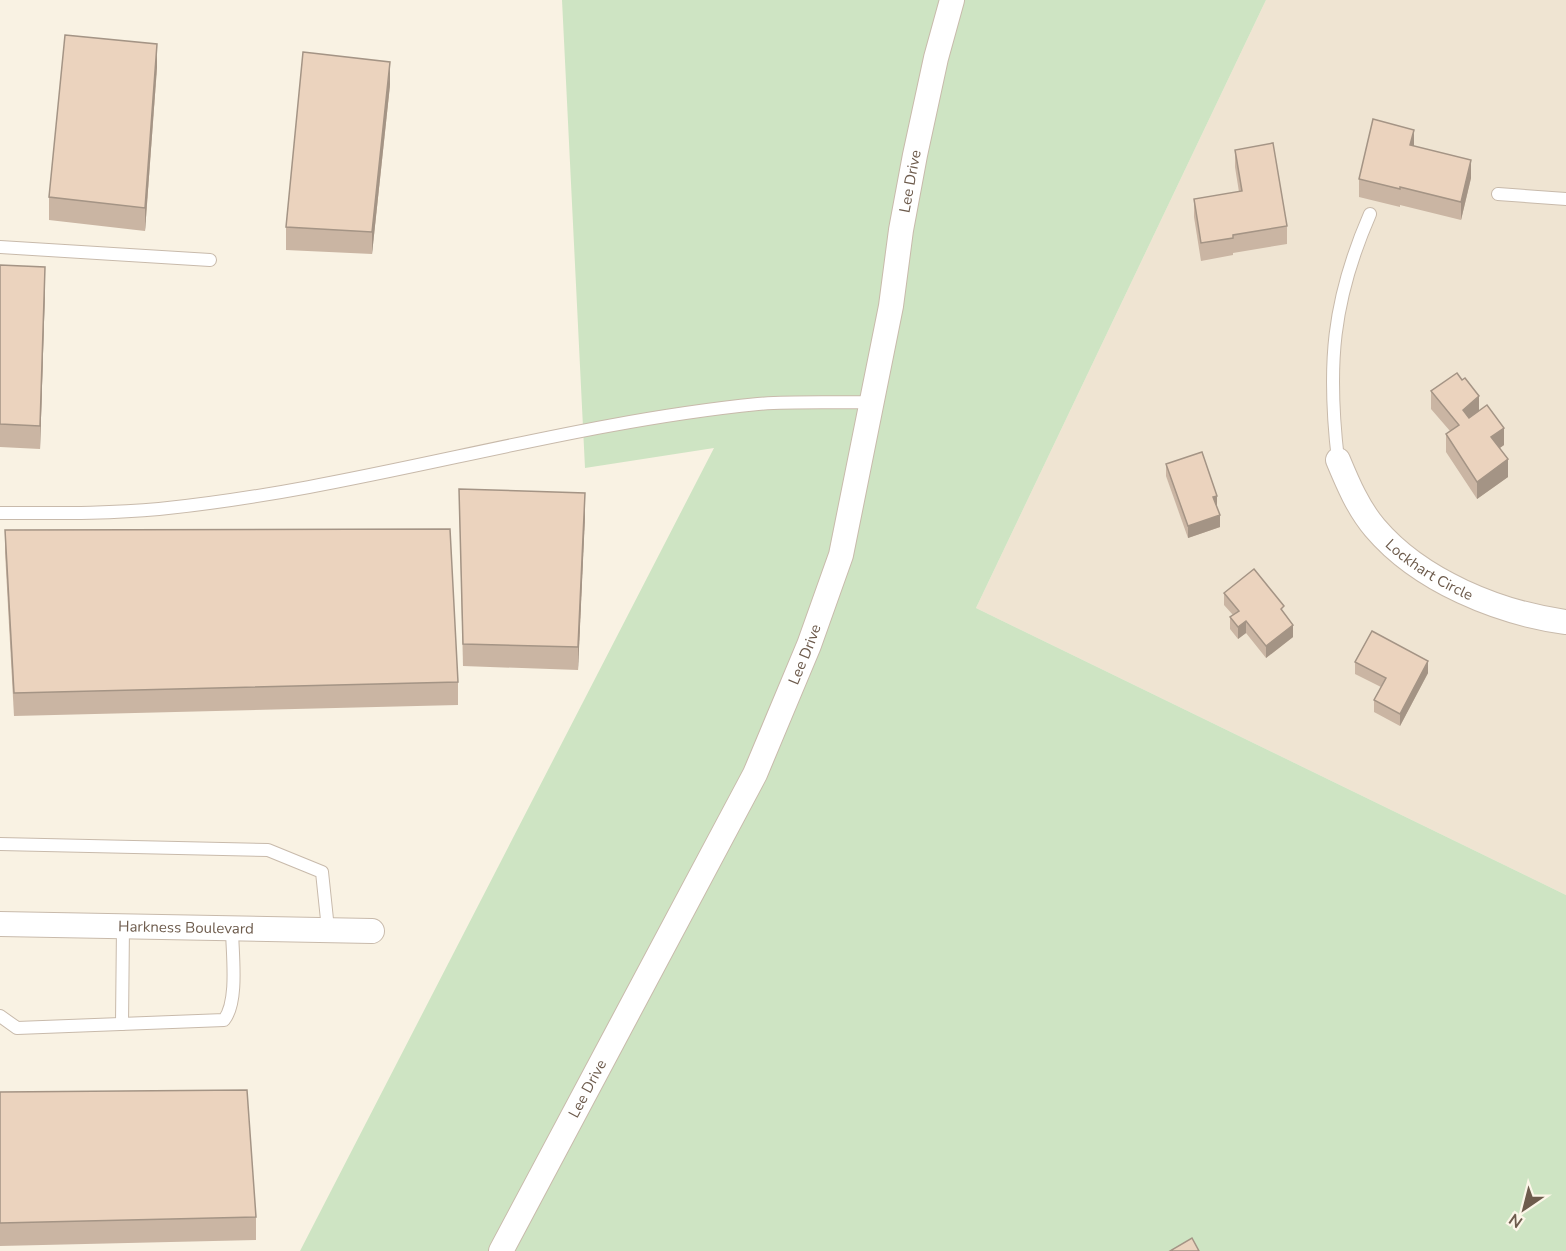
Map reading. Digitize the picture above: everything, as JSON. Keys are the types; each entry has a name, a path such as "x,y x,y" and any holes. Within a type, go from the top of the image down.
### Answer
{"street":[{"name":"Lee Drive","path":"501,1251 755,774 809,645 841,555 891,306 901,230 915,155 936,58 952,0"},
{"name":"Lockhart Circle","path":"1338,460 1355,500 1375,529 1411,560 1451,585 1486,601 1566,622"},
{"name":"Harkness Boulevard","path":"0,924 372,931"}],"lane":[{"path":"1498,194 1566,199"},
{"path":"1338,460 1333,398 1334,339 1340,296 1353,254 1370,214"},
{"path":"0,247 210,260"},
{"path":"0,513 93,513 159,509 251,496 620,425 759,404 871,402"},
{"path":"0,844 268,850 322,872 328,929"},
{"path":"122,1024 123,926"},
{"path":"0,1016 17,1028 224,1020 230,1012 232,998 232,928"}],"shaded area":[{"path":"1266,0 1566,0 1566,895 976,608"}],"green space":[{"path":"562,0 1266,0 976,608 1566,895 1566,1251 300,1251 714,448 585,468"}],"building":[{"path":"65,35 157,44 145,208 49,197"},
{"path":"303,52 390,62 372,232 286,227"},
{"path":"1373,119 1414,130 1410,145 1471,160 1461,202 1359,179"},
{"path":"1273,143 1287,226 1201,243 1194,199 1242,191 1235,150"},
{"path":"0,265 45,267 40,426 0,424"},
{"path":"1457,373 1462,380 1465,378 1479,396 1463,410 1469,418 1487,405 1504,428 1491,437 1508,459 1477,482 1446,434 1459,425 1431,391"},
{"path":"1202,452 1217,496 1213,497 1220,515 1188,526 1166,464"},
{"path":"459,489 585,493 578,647 463,644"},
{"path":"450,529 458,682 14,693 5,530"},
{"path":"1254,569 1284,606 1281,609 1293,625 1266,646 1246,621 1238,627 1230,617 1239,611 1224,593"},
{"path":"1372,631 1428,661 1400,714 1374,700 1386,678 1355,662"},
{"path":"247,1090 256,1217 0,1223 0,1092"},
{"path":"1192,1238 1199,1251 1170,1251"}]}
